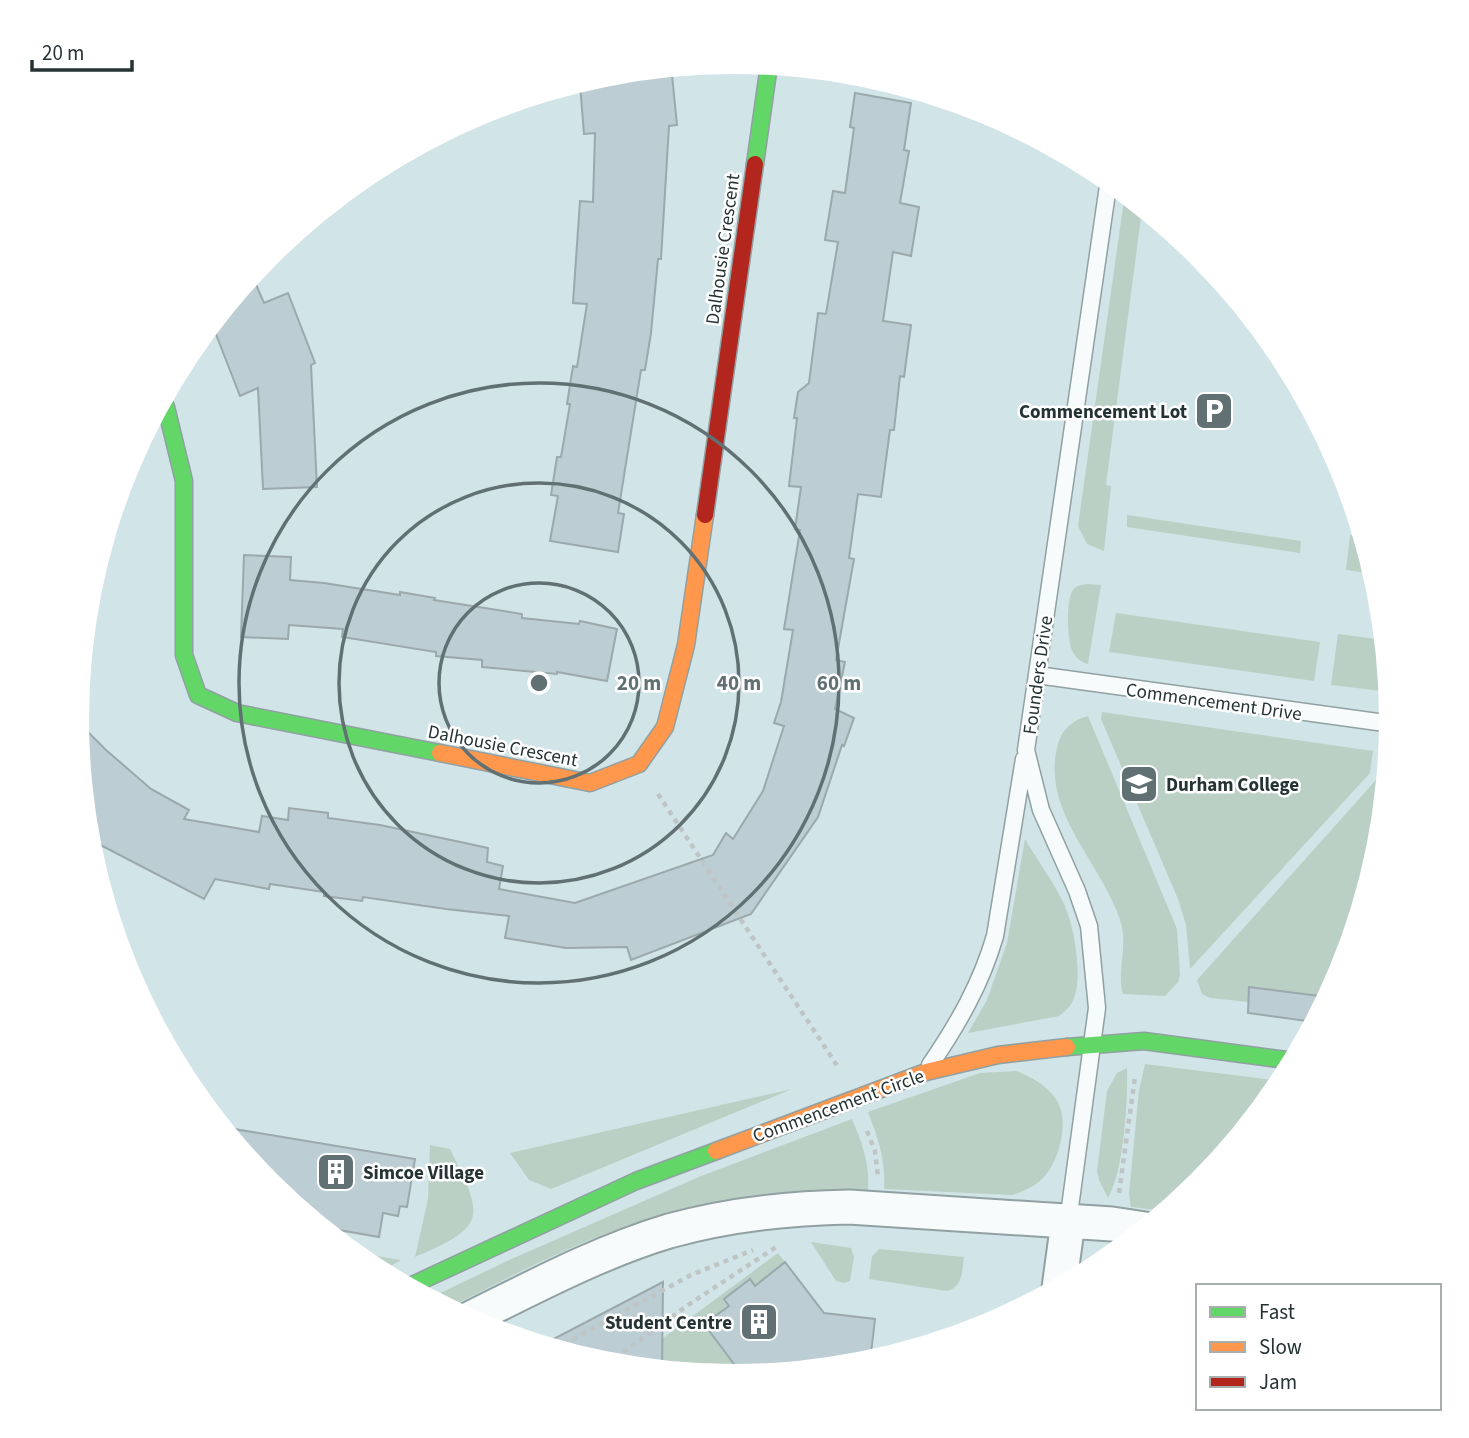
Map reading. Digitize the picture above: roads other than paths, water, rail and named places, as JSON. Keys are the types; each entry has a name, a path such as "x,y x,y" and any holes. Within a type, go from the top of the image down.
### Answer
{"street":[{"name":"Dalhousie Crescent","path":"167,412 184,481 184,655 198,695 237,713 590,783 639,764 665,727 686,645 768,75"},
{"name":"Commencement Circle","path":"419,1282 636,1181 926,1072 998,1055 1143,1041 1283,1060"},
{"path":"482,1313 593,1259 669,1231 730,1218 813,1208 849,1207 1131,1228"},
{"name":"Founders Drive","path":"1061,1276 1068,1222"}],"lane":[{"name":"Founders Drive","path":"1068,1222 1097,1008 1089,926 1077,891 1041,810 1026,750 1106,192"},
{"name":"Commencement Drive","path":"1037,675 1380,722"},
{"path":"926,1072 973,995 990,955 1026,750"}],"place":[{"name":"Commencement Lot","path":"1214,411"},
{"name":"Durham College","path":"1139,784"},
{"name":"Simcoe Village","path":"336,1172"},
{"name":"Student Centre","path":"759,1322"}]}
